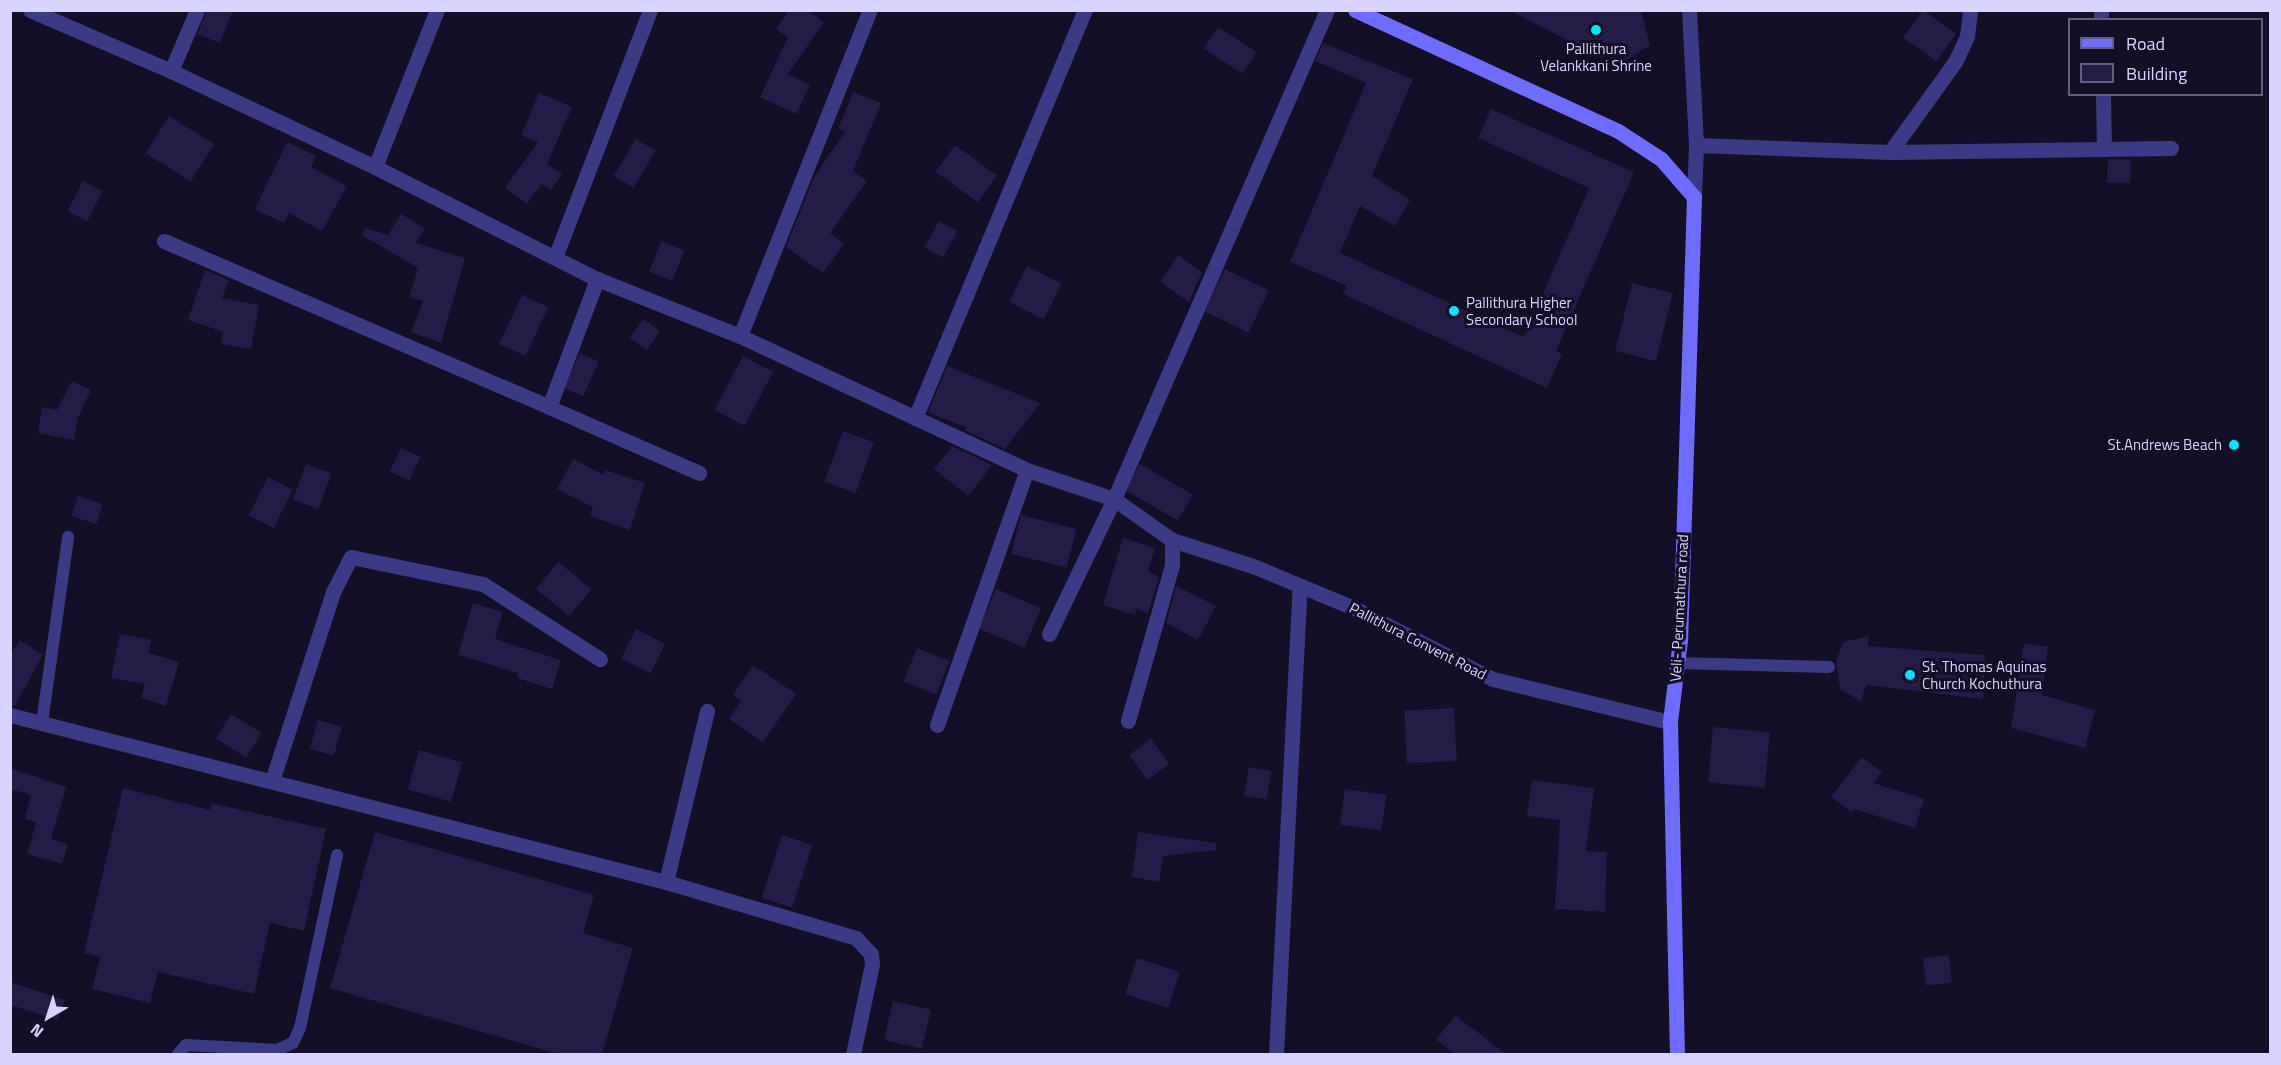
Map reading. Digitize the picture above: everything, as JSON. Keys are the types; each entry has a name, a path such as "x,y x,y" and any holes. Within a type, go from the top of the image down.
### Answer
{"main road":[{"path":"1356,10 1618,131 1661,159 1694,196"},
{"name":"Veli- Perumathura road","path":"1677,1054 1670,722 1677,663 1694,196"}],"street":[{"name":"Pallithura Convent Road","path":"30,10 171,71 375,167 556,255 597,279 740,336 1027,470 1114,499 1172,540 1354,608 1492,679 1670,722"},
{"path":"171,71 197,10"},
{"path":"375,167 437,10"},
{"path":"556,255 650,10"},
{"path":"740,336 870,10"},
{"path":"915,418 1085,10"},
{"path":"1048,634 1114,499 1328,10"},
{"path":"1689,10 1696,145 1694,196"},
{"path":"1890,152 1955,62 1967,36 1970,10"},
{"path":"2103,96 2104,149"},
{"path":"1696,145 1890,152 2171,148"},
{"path":"164,241 699,473"},
{"path":"549,406 597,279"},
{"path":"937,726 1027,470"},
{"path":"1128,721 1172,565 1172,540"},
{"path":"272,781 333,592 351,557 483,584 600,659"},
{"path":"1276,1054 1300,586"},
{"path":"666,882 707,711"},
{"path":"10,715 666,882 864,944 872,964 853,1054"}],"lane":[{"path":"42,723 68,537"},
{"path":"1677,663 1829,667"},
{"path":"178,1054 186,1045 277,1050 292,1043 300,1028 338,855"}],"building":[{"path":"207,10 233,10 220,43 197,34"},
{"path":"789,10 807,10 824,22 788,74 810,85 796,114 760,97 788,37 776,29"},
{"name":"Pallithura Velankkani Shrine","path":"1509,10 1641,10 1650,45 1617,66"},
{"path":"1923,10 1956,34 1936,62 1903,38"},
{"path":"1218,27 1257,52 1242,74 1204,49"},
{"path":"1323,43 1413,79 1372,176 1410,200 1395,226 1360,206 1340,253 1524,337 1589,188 1478,138 1491,109 1634,172 1556,351 1562,354 1547,388 1343,294 1347,286 1290,262 1366,83 1315,61"},
{"path":"853,92 881,103 853,171 867,181 830,233 844,244 823,273 786,247 814,177 845,132 838,129"},
{"path":"539,93 572,107 547,164 562,174 551,190 541,184 527,204 505,188 538,142 521,135"},
{"path":"169,116 214,144 191,181 146,153"},
{"path":"636,139 656,151 634,188 614,176"},
{"path":"287,142 316,156 311,167 347,186 322,231 289,213 284,223 255,209"},
{"path":"955,145 997,176 978,202 936,172"},
{"path":"2108,159 2131,160 2130,184 2107,183"},
{"path":"83,181 103,191 87,221 68,211"},
{"path":"401,214 425,229 416,243 465,258 441,343 411,332 423,301 409,297 418,268 362,235 365,228 388,235"},
{"path":"939,221 957,231 943,257 924,247"},
{"path":"661,241 684,250 673,281 649,272"},
{"path":"1178,255 1202,272 1189,302 1160,282"},
{"path":"1027,266 1062,284 1044,319 1009,302"},
{"path":"1225,269 1269,290 1248,333 1204,311"},
{"path":"205,270 229,280 222,298 259,305 251,349 221,344 223,332 188,320"},
{"path":"1632,283 1673,293 1656,361 1615,351"},
{"path":"522,295 548,307 525,356 499,344"},
{"path":"643,319 660,331 647,350 630,338"},
{"path":"580,353 599,362 583,396 564,387"},
{"path":"743,356 773,372 744,426 714,410"},
{"path":"947,366 1040,403 1005,449 964,430 966,427 928,413"},
{"path":"72,381 91,390 78,418 74,440 38,433 42,407 57,410"},
{"path":"843,431 874,442 856,493 825,482"},
{"path":"952,446 992,465 968,496 934,469"},
{"path":"401,448 420,457 409,480 390,472"},
{"path":"573,459 604,475 605,470 645,483 630,530 590,516 593,507 557,489"},
{"path":"306,464 331,473 318,509 293,500"},
{"path":"1140,464 1193,494 1178,520 1125,490"},
{"path":"268,477 293,490 273,528 248,515"},
{"path":"78,496 103,504 96,524 72,516"},
{"path":"1021,515 1076,529 1067,568 1011,554"},
{"path":"1123,538 1155,548 1148,571 1159,577 1148,614 1137,608 1135,615 1103,605"},
{"path":"558,562 591,589 569,616 536,589"},
{"path":"1176,586 1216,606 1198,640 1166,623"},
{"path":"996,589 1041,608 1024,648 979,629"},
{"path":"473,603 503,612 495,639 561,660 552,689 517,678 518,673 458,655"},
{"path":"636,629 665,644 650,673 621,658"},
{"path":"120,634 151,640 149,653 179,662 166,706 141,698 145,684 111,678"},
{"name":"St. Thomas Aquinas Church Kochuthura","path":"1869,636 1868,646 1985,655 1983,699 1866,685 1861,701 1840,689 1836,662 1843,642"},
{"path":"20,640 43,655 15,706 10,705 10,655"},
{"path":"2024,643 2048,647 2042,695 2095,710 2085,748 2011,728"},
{"path":"917,648 949,661 936,694 904,681"},
{"path":"753,665 796,694 763,742 729,719 741,701 733,695"},
{"path":"1454,708 1457,761 1407,764 1404,711"},
{"path":"231,714 262,733 246,758 216,739"},
{"path":"318,720 342,727 334,756 310,749"},
{"path":"1713,727 1770,732 1765,788 1708,783"},
{"path":"1151,739 1169,764 1147,780 1129,755"},
{"path":"419,750 462,762 451,802 408,789"},
{"path":"1862,757 1882,772 1873,783 1924,799 1915,828 1854,809 1851,812 1831,797"},
{"path":"1249,767 1272,771 1267,800 1244,796"},
{"path":"10,768 66,787 51,839 68,844 62,864 27,854 36,822 25,819 31,795 10,789"},
{"path":"1532,780 1594,788 1586,851 1607,852 1605,912 1555,909 1560,820 1527,816"},
{"path":"123,788 210,810 211,803 326,829 304,931 270,923 254,994 158,972 150,1003 92,989 100,957 84,953"},
{"path":"1345,789 1387,795 1382,830 1340,825"},
{"path":"375,832 594,895 583,933 633,948 602,1054 558,1054 330,988"},
{"path":"1138,832 1216,843 1216,850 1163,856 1159,882 1132,877"},
{"path":"782,835 812,845 792,908 762,898"},
{"path":"1949,955 1952,983 1926,986 1923,958"},
{"path":"1137,958 1180,972 1168,1008 1125,994"},
{"path":"10,982 65,1000 58,1020 10,1005"},
{"path":"893,1001 931,1010 922,1049 884,1040"},
{"path":"1455,1015 1506,1054 1455,1054 1436,1040"}],"place":[{"name":"Pallithura Velankkani Shrine","path":"1596,30"},
{"name":"Pallithura Higher Secondary School","path":"1454,311"},
{"name":"St.Andrews Beach","path":"2234,445"},
{"name":"St. Thomas Aquinas Church Kochuthura","path":"1910,675"}]}
